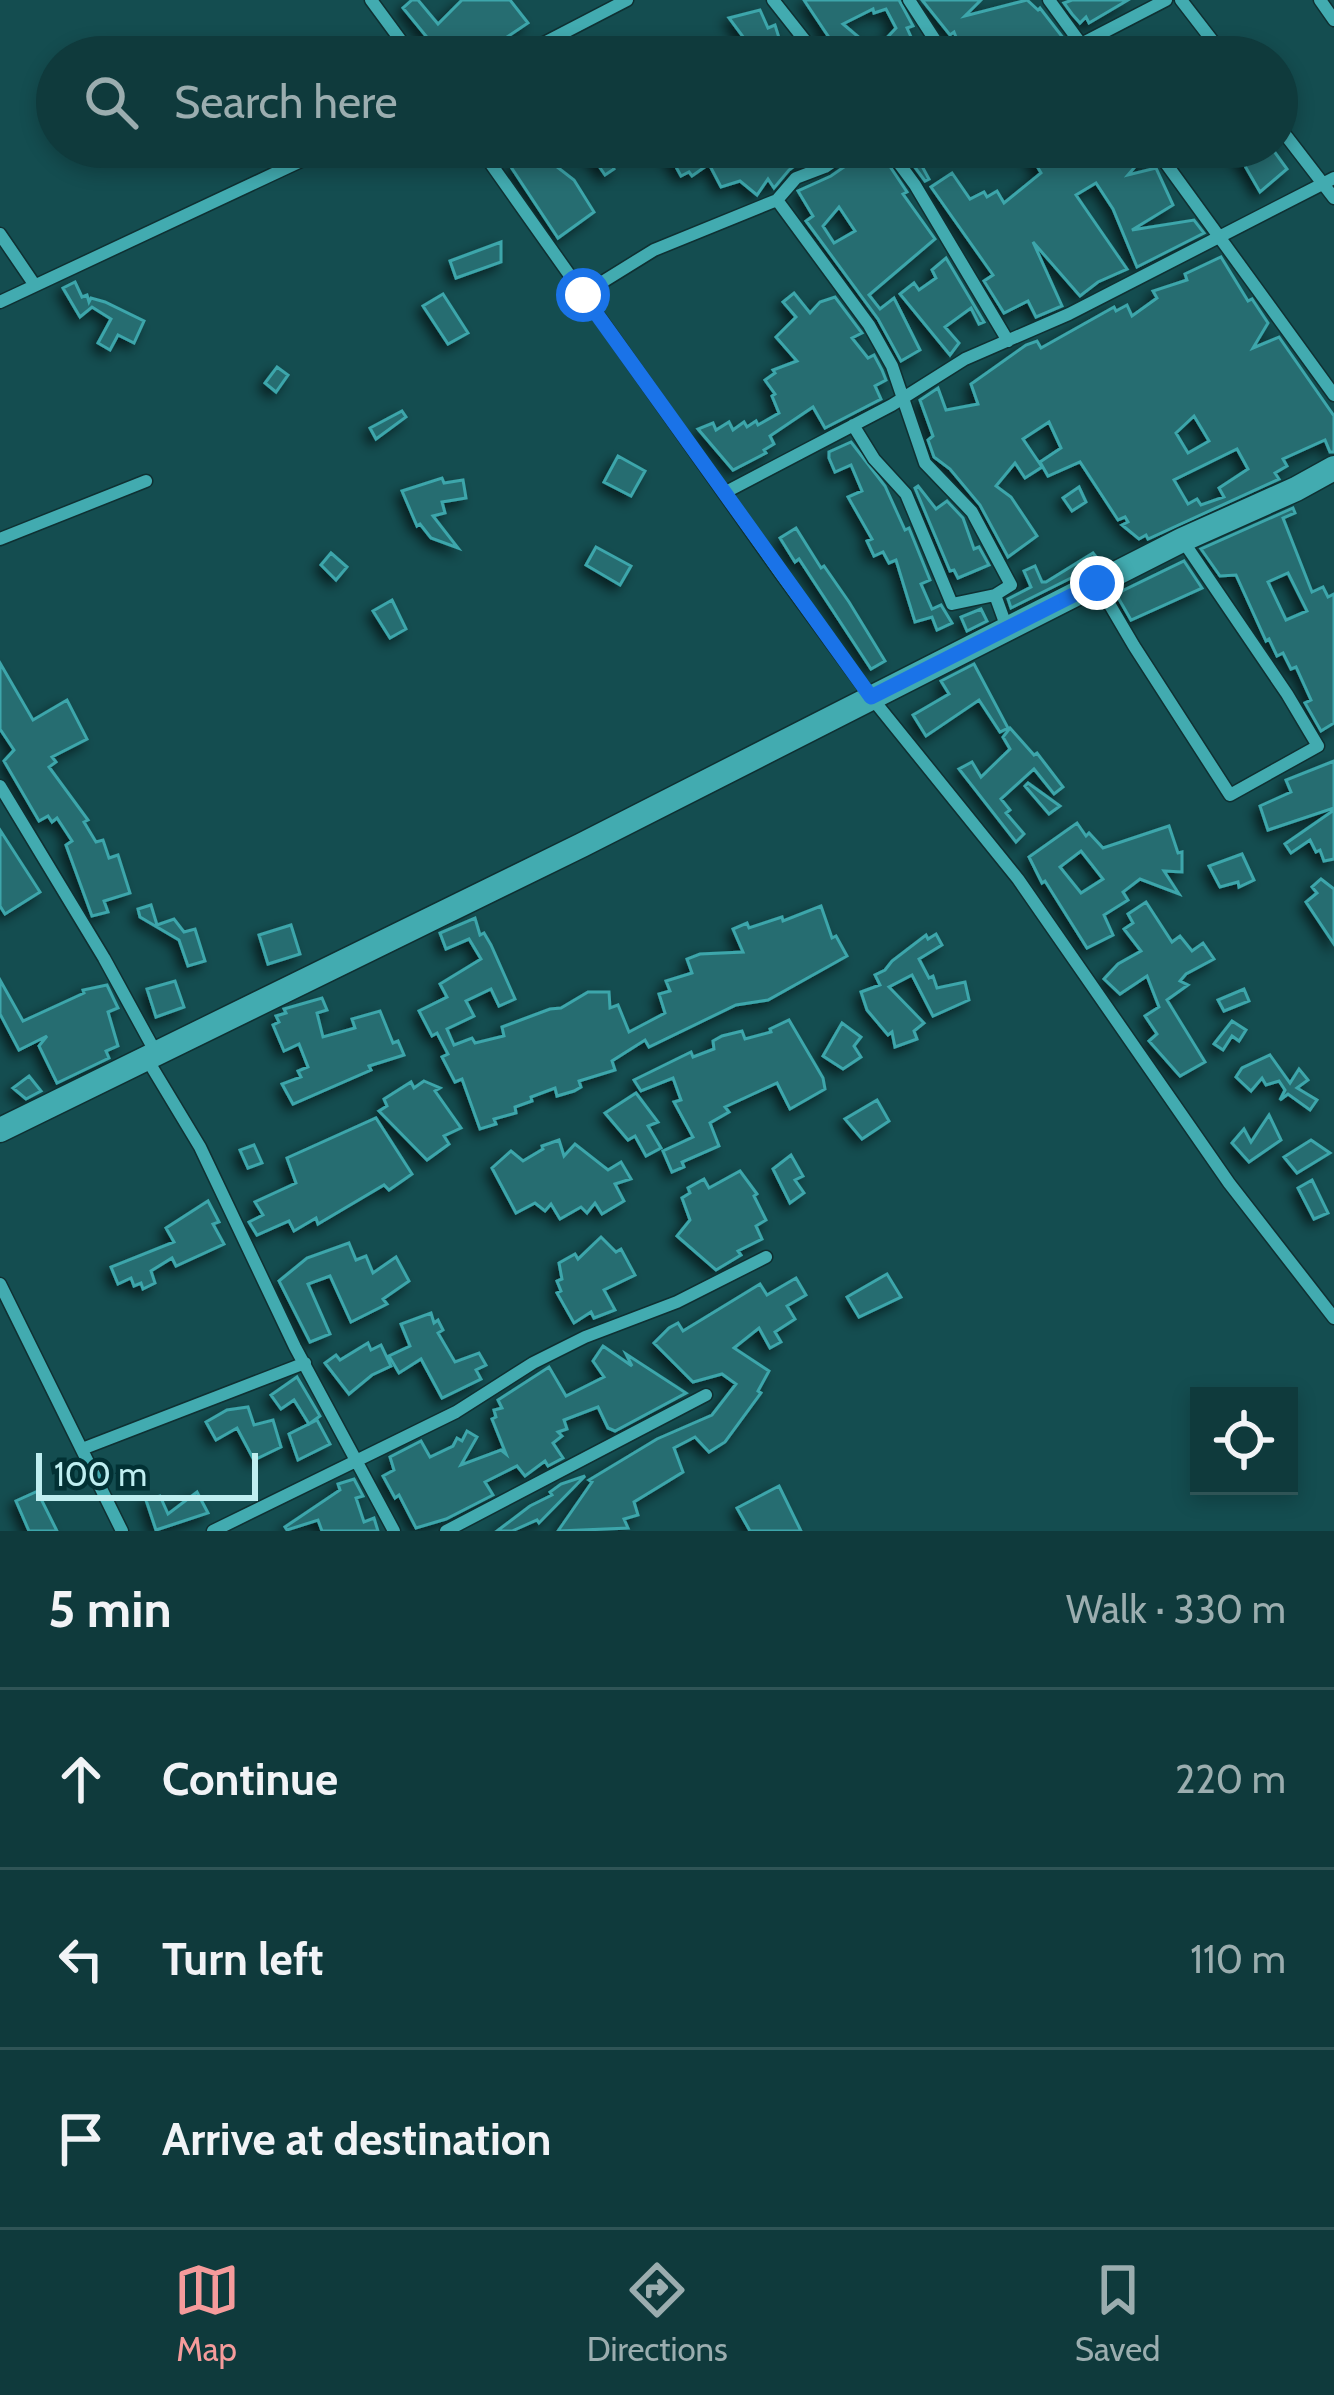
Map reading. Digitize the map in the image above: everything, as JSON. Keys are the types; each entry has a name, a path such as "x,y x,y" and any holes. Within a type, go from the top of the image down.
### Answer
{"street":[{"path":"370,0 397,36"},
{"path":"558,36 627,0"},
{"path":"773,0 801,36"},
{"path":"909,0 932,36"},
{"path":"1048,0 1075,36"},
{"path":"1096,36 1166,0"},
{"path":"1181,0 1209,36"},
{"path":"1320,0 1334,20"},
{"path":"1298,147 1329,181 1334,198"},
{"path":"0,302 285,168"},
{"path":"493,168 871,697 1018,878 1229,1183 1334,1318"},
{"path":"583,295 654,250 777,200 796,178 822,168"},
{"path":"902,168 1008,340"},
{"path":"1169,168 1334,395"},
{"path":"724,493 965,359 1220,240 1329,181"},
{"path":"777,200 869,326 892,366 925,463 972,512 1011,585 995,595 952,604 906,494 874,459 853,425"},
{"path":"0,234 34,284"},
{"path":"0,1130 1334,468"},
{"path":"0,539 146,482"},
{"path":"1097,583 1230,795 1318,746 1288,694 1182,540"},
{"path":"995,595 1007,628"},
{"path":"0,787 104,958 394,1531"},
{"path":"213,1531 456,1412 533,1363 585,1337 676,1302 766,1257"},
{"path":"0,1284 122,1531"},
{"path":"82,1449 305,1363"},
{"path":"446,1531 706,1395"}],"building":[{"path":"418,0 438,24 462,0 510,0 528,23 508,36 426,36 403,8"},
{"path":"804,0 899,0 913,26 907,28 911,36 889,36 896,28 886,9 874,13 873,9 843,24 857,36 828,36"},
{"path":"922,0 981,0 965,16 1027,0 1040,8 1062,36 956,36 954,32 950,35"},
{"path":"1128,0 1089,23 1086,17 1080,23 1064,3"},
{"path":"760,10 768,28 775,25 778,36 742,36 729,18"},
{"path":"512,168 558,168 574,180 594,212 558,238"},
{"path":"677,168 703,168 692,176 689,172 681,176"},
{"path":"711,168 792,168 774,188 768,179 757,195 740,181 721,187"},
{"path":"843,168 891,168 935,239 869,295 880,309 894,298 920,350 901,361 878,319 806,221 813,216 798,191","holes":["839,207 855,231 834,243 823,226"]},
{"path":"1038,168 1134,168 1128,175 1156,168 1173,205 1132,230 1194,220 1204,233 1137,267 1113,209 1096,183 1076,195 1127,269 1080,296 1033,242 1062,306 1036,317 1028,301 1004,313 984,281 993,275 931,187 952,173 970,199 997,191 1004,203 1041,173"},
{"path":"1246,168 1286,168 1287,169 1260,192"},
{"path":"501,242 501,262 456,278 450,261"},
{"path":"1221,257 1268,323 1253,348 1279,337 1334,416 1334,452 1325,440 1283,459 1287,466 1275,473 1279,479 1139,539 1122,525 1128,522 1125,517 1118,520 1080,462 1048,476 1040,462 1061,448 1049,422 1023,439 1042,467 1025,478 1015,463 996,486 1011,497 1037,536 1008,557 980,505 934,457 928,440 933,436 920,400 938,388 946,410 978,404 971,384 1026,345 1037,341 1041,348 1114,307 1116,311 1127,305 1132,316 1157,298 1153,291 1187,280 1185,274","holes":["1194,416 1209,441 1188,453 1176,433","1237,449 1248,469 1219,488 1224,497 1188,504 1174,480"]},
{"path":"946,258 984,322 979,324 971,308 945,327 959,343 950,355 900,294 914,283 919,290 936,278 932,270"},
{"path":"75,282 89,302 91,298 105,302 144,321 134,343 118,335 110,350 98,343 111,319 92,307 80,317 63,288"},
{"path":"794,293 810,313 820,302 835,297 862,333 852,338 868,358 874,355 882,370 886,380 875,386 881,399 825,428 813,407 770,436 774,444 766,453 733,470 698,429 713,423 716,430 729,422 733,430 744,422 747,427 756,421 758,425 779,413 775,394 765,380 773,370 797,361 776,337 796,317 783,302"},
{"path":"443,294 468,333 448,344 423,306"},
{"path":"277,367 288,375 276,392 265,383"},
{"path":"402,411 406,417 376,439 370,428"},
{"path":"851,442 885,486 905,530 909,528 930,580 921,584 932,609 941,605 952,623 937,630 932,617 915,622 896,560 889,563 883,552 874,556 867,541 872,539 848,497 862,491 851,465 835,472 829,458 829,452"},
{"path":"618,456 645,471 631,496 604,482"},
{"path":"442,478 444,483 463,480 466,498 442,502 445,513 433,516 458,548 431,538 417,526 402,491"},
{"path":"918,486 936,509 947,501 963,518 974,549 979,547 989,565 958,578 950,571"},
{"path":"1079,487 1086,502 1072,511 1063,498"},
{"path":"1293,508 1295,513 1283,518 1312,592 1323,587 1328,597 1334,594 1334,723 1321,731 1305,703 1311,700 1296,667 1291,669 1283,653 1277,656 1269,639 1266,641 1236,575 1220,576 1201,549","holes":["1288,573 1307,611 1286,620 1268,582"]},
{"path":"796,528 885,661 871,669 799,559 795,562 780,538"},
{"path":"596,547 631,566 620,585 586,565"},
{"path":"331,553 347,567 336,580 321,565"},
{"path":"1093,553 1101,563 1011,608 1008,599 1031,587 1024,571 1035,566 1046,582"},
{"path":"1184,561 1202,588 1131,620 1116,594"},
{"path":"392,600 406,629 390,638 373,611"},
{"path":"981,609 987,621 967,631 961,617"},
{"path":"0,663 33,720 67,700 87,739 52,757 56,762 49,767 88,820 84,822 96,842 103,840 109,858 118,855 130,893 104,901 108,912 92,916 66,845 72,841 57,818 39,821 4,761 14,750 0,729"},
{"path":"974,664 1008,728 1000,732 979,700 926,736 913,715 949,694 941,681"},
{"path":"1010,728 1063,787 1054,794 1034,769 1001,799 1024,834 1016,842 959,769 972,762 981,777 1010,749 1003,737"},
{"path":"1334,761 1334,808 1268,830 1260,806 1291,792 1286,780"},
{"path":"1028,783 1060,806 1049,814 1025,786"},
{"path":"1334,810 1334,859 1324,861 1310,840 1291,853 1285,844"},
{"path":"1077,823 1103,848 1169,826 1178,853 1182,852 1182,872 1164,871 1179,894 1140,879 1123,892 1128,900 1104,915 1113,935 1087,948 1029,857","holes":["1081,851 1103,879 1081,893 1060,867"]},
{"path":"0,830 40,892 5,914 0,906"},
{"path":"1242,854 1254,880 1239,887 1238,882 1220,887 1209,866"},
{"path":"1321,879 1334,889 1334,944 1306,902 1317,893 1312,887"},
{"path":"1146,902 1172,942 1180,936 1192,951 1203,943 1214,959 1186,974 1180,981 1188,985 1167,1000 1205,1062 1180,1076 1149,1041 1157,1034 1145,1016 1159,1007 1147,976 1120,994 1104,979 1141,951 1124,929 1133,923 1128,914"},
{"path":"151,905 157,925 174,919 184,932 195,929 205,961 188,966 179,940 140,917 138,909"},
{"path":"821,906 832,938 836,936 847,956 768,1000 736,1005 649,1047 645,1040 612,1061 615,1070 579,1081 581,1087 574,1091 557,1096 555,1088 531,1097 532,1101 515,1107 516,1113 480,1129 462,1079 455,1082 442,1057 448,1054 419,1011 447,997 440,984 481,959 469,939 446,949 440,933 475,918 515,999 499,1006 491,989 466,1001 474,1016 447,1029 454,1045 472,1038 475,1043 504,1036 502,1027 561,1008 588,992 609,992 610,1008 618,1005 629,1032 665,1013 659,994 670,991 666,981 692,973 687,959 743,952 733,929 782,917 783,921"},
{"path":"291,925 300,954 268,964 259,935"},
{"path":"936,934 942,945 919,959 937,988 965,982 969,1000 933,1016 912,975 889,987 924,1023 914,1031 917,1039 895,1047 892,1032 888,1035 867,1010 861,992 880,985 875,975 926,935 928,939"},
{"path":"0,980 23,1021 83,990 107,985 118,1008 108,1012 118,1046 106,1051 109,1058 57,1083 39,1046 47,1036 19,1050 0,1014"},
{"path":"175,981 184,1007 156,1017 147,989"},
{"path":"1244,989 1249,1001 1224,1011 1218,1000"},
{"path":"322,998 327,1010 317,1013 323,1037 355,1028 352,1019 380,1011 393,1043 398,1041 404,1055 369,1066 371,1070 293,1104 282,1084 301,1077 298,1071 308,1067 299,1044 284,1051 273,1025 279,1022 276,1016 286,1013 284,1009"},
{"path":"789,1020 825,1089 790,1109 777,1083 725,1107 729,1112 710,1123 719,1146 682,1162 684,1167 672,1172 663,1151 693,1137 674,1102 681,1100 673,1078 641,1091 634,1080 691,1052 693,1057 714,1049 713,1041 722,1036 742,1031 745,1039 771,1032"},
{"path":"1232,1021 1246,1030 1239,1041 1232,1036 1223,1050 1214,1044"},
{"path":"842,1023 861,1037 854,1046 861,1057 843,1069 823,1056"},
{"path":"1270,1055 1290,1083 1299,1069 1308,1080 1297,1088 1317,1100 1310,1110 1288,1094 1280,1100 1285,1090 1279,1081 1266,1085 1262,1078 1251,1091 1236,1077 1242,1068"},
{"path":"29,1076 41,1091 26,1099 13,1088"},
{"path":"424,1081 440,1088 435,1091 461,1128 444,1136 449,1144 427,1160 379,1111 387,1106 384,1099 411,1082 414,1088"},
{"path":"636,1093 658,1122 648,1126 661,1148 646,1156 635,1136 628,1140 605,1113"},
{"path":"877,1100 889,1121 862,1139 845,1119"},
{"path":"1269,1115 1281,1140 1249,1162 1232,1143 1244,1129 1251,1142"},
{"path":"376,1118 412,1174 318,1224 316,1218 294,1231 289,1221 257,1235 249,1222 263,1215 255,1202 296,1183 287,1158"},
{"path":"559,1140 564,1156 575,1144 608,1170 621,1162 631,1179 615,1184 624,1201 602,1214 595,1203 587,1213 581,1207 560,1219 551,1204 545,1211 535,1203 516,1213 492,1168 511,1151 523,1161"},
{"path":"1311,1140 1330,1153 1297,1173 1284,1157"},
{"path":"254,1145 262,1163 248,1168 240,1150"},
{"path":"791,1155 803,1176 795,1180 804,1193 790,1203 773,1169"},
{"path":"740,1171 757,1194 766,1220 756,1226 762,1239 716,1270 677,1236 690,1220 682,1198 690,1193 688,1188 704,1179 709,1188"},
{"path":"1312,1180 1328,1213 1314,1219 1298,1188"},
{"path":"208,1201 224,1244 176,1266 172,1258 151,1271 155,1283 143,1289 141,1283 134,1286 131,1278 118,1284 111,1267 174,1242 166,1228"},
{"path":"601,1237 616,1252 621,1249 635,1275 604,1290 615,1310 594,1318 591,1312 574,1323 557,1293 561,1291 557,1281 562,1279 559,1263 575,1254 578,1259"},
{"path":"349,1243 356,1260 366,1256 373,1273 396,1257 409,1281 383,1299 387,1304 351,1322 330,1276 308,1284 330,1334 310,1342 279,1281 307,1258"},
{"path":"887,1274 901,1297 859,1317 847,1297"},
{"path":"796,1278 806,1295 787,1306 795,1319 775,1332 781,1342 770,1348 759,1328 734,1348 769,1371 761,1393 725,1442 709,1452 695,1437 674,1448 683,1472 634,1502 638,1515 624,1519 628,1528 558,1531 592,1482 589,1480 657,1439 712,1415 736,1384 722,1374 693,1382 654,1343 669,1328 678,1323 683,1331 760,1284 767,1295"},
{"path":"431,1313 455,1362 479,1353 486,1365 476,1370 481,1379 442,1398 421,1359 399,1373 389,1356 410,1346 401,1324"},
{"path":"368,1343 371,1350 381,1345 391,1366 349,1394 325,1363 336,1355 340,1360"},
{"path":"603,1346 632,1366 626,1354 686,1393 615,1431 608,1428 598,1407 564,1420 567,1429 558,1432 562,1436 553,1443 563,1458 548,1466 545,1461 525,1476 517,1466 485,1482 493,1495 416,1528 383,1476 394,1470 390,1457 421,1441 430,1457 453,1446 457,1438 462,1441 467,1431 477,1437 461,1465 501,1450 506,1454 492,1419 494,1410 502,1408 498,1400 549,1367 566,1396 604,1377 593,1361"},
{"path":"297,1377 320,1416 309,1424 294,1400 281,1409 271,1395"},
{"path":"248,1407 254,1425 273,1420 281,1447 254,1460 237,1428 216,1440 206,1422 227,1410"},
{"path":"317,1420 330,1444 298,1460 289,1434"},
{"path":"585,1476 539,1523 497,1531 561,1484"},
{"path":"354,1479 363,1496 356,1498 364,1522 374,1518 378,1531 322,1531 318,1520 287,1530 340,1490 338,1484"},
{"path":"779,1486 801,1531 750,1531 737,1508"},
{"path":"38,1491 57,1531 29,1531 16,1501"},
{"path":"197,1492 208,1513 156,1530 146,1500 160,1496 168,1514"}],"route":[{"path":"583,295 871,697 1097,583"}]}
